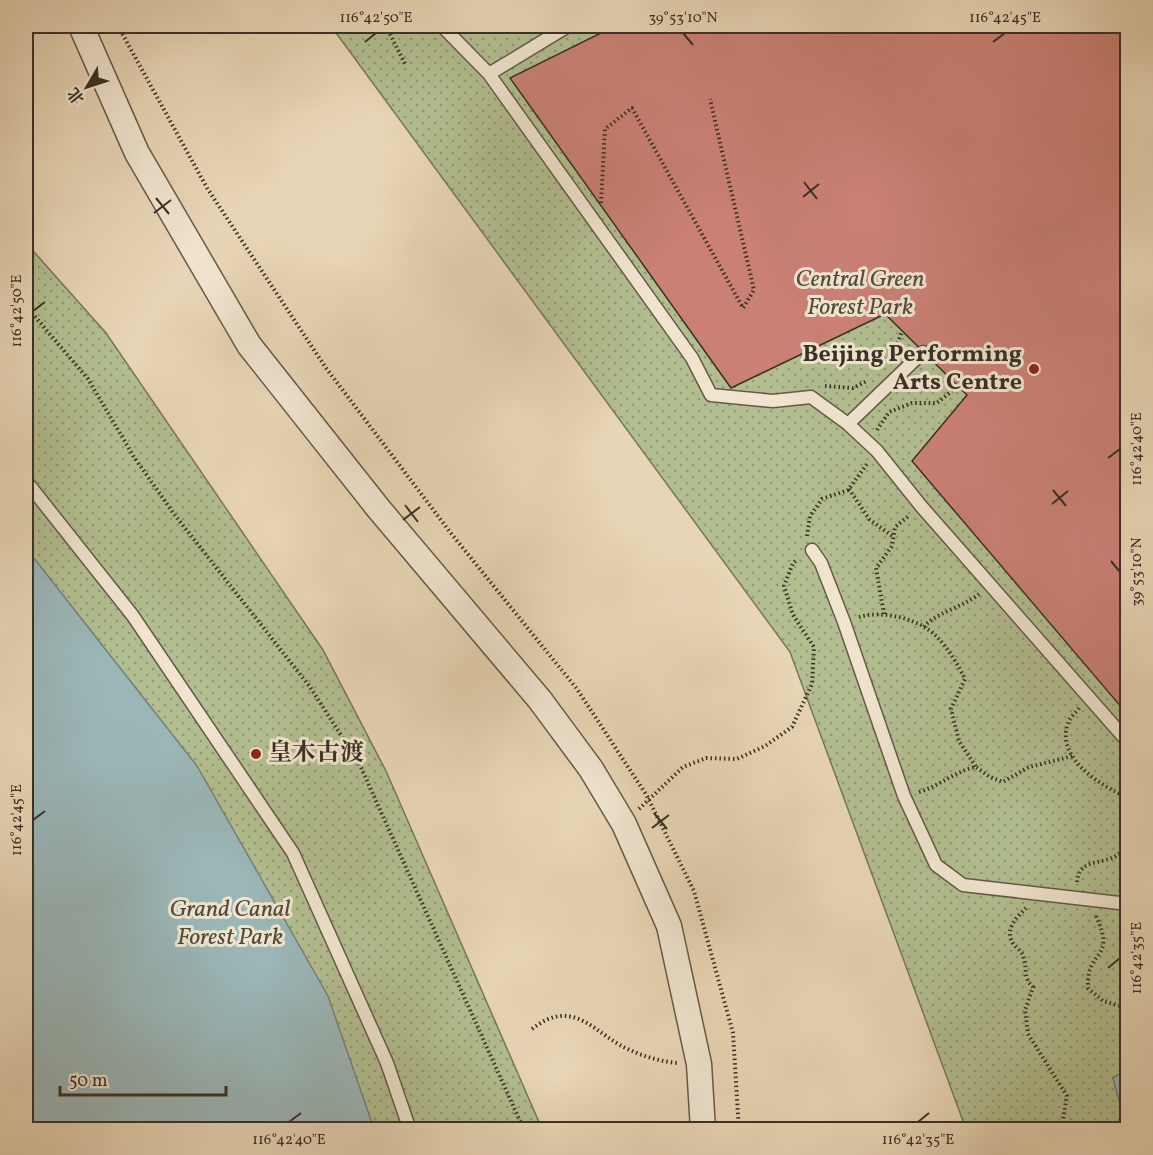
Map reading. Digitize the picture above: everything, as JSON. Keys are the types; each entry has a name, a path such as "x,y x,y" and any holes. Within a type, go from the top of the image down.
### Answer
{"street":[{"path":"81,26 137,153 249,345 378,508 540,700 591,769 624,824 669,926 699,1064 703,1130"}],"lane":[{"path":"442,26 489,74 692,358 711,395 773,401 811,397 848,424 877,451 989,585 1128,742"},
{"path":"489,74 568,26"},
{"path":"848,424 923,352"},
{"path":"26,482 134,616 293,853 387,1063 410,1130"},
{"path":"812,550 821,563 844,622 904,796 936,866 963,885 1128,904"}],"path":[{"path":"118,26 207,188 326,368 450,532 577,689 649,799 694,891 733,1033 739,1130"},
{"path":"386,26 405,64"},
{"path":"599,230 605,129 632,108 743,308 754,290 710,99"},
{"path":"26,306 88,379 134,457 174,514 310,687 359,763 524,1130"},
{"path":"892,358 902,331"},
{"path":"816,384 853,388 874,378"},
{"path":"624,824 683,767 706,758 737,759 765,746 792,727 812,684 814,647 793,615 784,586 793,563 812,550 807,534 810,516 822,499 849,489 877,451 877,426 889,412 912,403 937,403 958,386"},
{"path":"849,489 869,519 892,536"},
{"path":"884,614 876,568 889,554 895,527 921,506"},
{"path":"924,627 928,621 965,604 989,585"},
{"path":"844,622 867,615 884,614 924,627 937,637 965,679 951,709 959,741 976,767 990,777 1003,782 1029,767 1073,756"},
{"path":"1089,699 1068,723 1067,740 1073,756 1095,780 1128,798"},
{"path":"904,796 941,784 964,769 976,767"},
{"path":"1076,898 1078,877 1083,869 1095,861 1113,860 1123,852 1128,842"},
{"path":"1025,892 1026,908 1015,918 1010,932 1012,942 1024,957 1027,982 1033,987 1025,1010 1028,1034 1066,1096 1061,1130"},
{"path":"1096,900 1095,912 1105,936 1104,949 1092,962 1087,973 1088,988 1103,1001 1128,1008"},
{"path":"532,1029 546,1018 567,1015 590,1024 630,1051 668,1062 699,1064"}],"green space":[{"name":"Central Green Forest Park","path":"331,26 1127,26 1127,1129 966,1129 790,652"},
{"name":"Grand Canal Forest Park","path":"26,243 106,333 323,650 386,771 542,1129 26,1129"}],"water":[{"path":"26,548 197,766 328,996 374,1129 26,1129"},
{"path":"1127,1069 1127,1129 1116,1129 1122,1112 1113,1078"}],"building":[{"name":"Beijing Performing Arts Centre","path":"615,26 1128,26 1128,715 912,461 967,395 885,314 731,388 510,78"}],"place":[{"name":"Beijing Performing Arts Centre","path":"1034,369"},
{"name":"皇木古渡","path":"256,754"}]}
